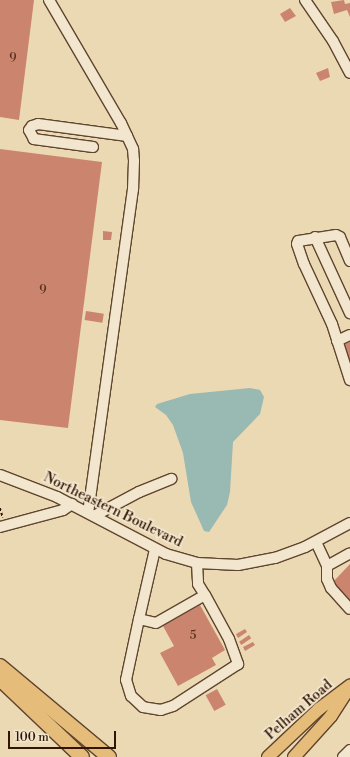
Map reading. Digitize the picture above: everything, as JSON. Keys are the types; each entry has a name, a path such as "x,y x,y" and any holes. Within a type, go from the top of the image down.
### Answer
{"highway":[{"path":"0,666 108,757"},
{"path":"0,679 82,757"}],"main road":[{"name":"Pelham Road","path":"268,757 319,709 350,686"},
{"name":"Pelham Road","path":"294,757 331,716 350,686"}],"street":[{"path":"49,0 128,136 134,161 133,189 91,514"},
{"path":"305,0 349,70"},
{"path":"93,147 34,139 29,130 32,126 38,124 128,136"},
{"path":"315,237 350,313"},
{"path":"350,261 340,237 315,237 301,239 297,244 337,341 350,380"},
{"path":"337,341 350,335"},
{"name":"Northeastern Boulevard","path":"0,474 72,504 155,549 197,563 226,566 261,562 290,553 316,542 350,523"},
{"path":"91,514 171,479"},
{"path":"0,527 63,510 72,504"},
{"path":"316,542 327,566 326,572 331,588 350,609"},
{"path":"155,549 126,674 128,692 142,707 154,711 167,709 219,679 238,664 229,639 196,577 197,563"},
{"path":"327,566 350,553"},
{"path":"139,619 156,623 205,595"},
{"path":"343,757 350,750"}],"path":[{"path":"0,508 2,515"}],"water":[{"path":"250,388 260,390 264,397 260,414 233,442 230,492 227,505 209,532 204,531 191,502 183,453 173,425 166,415 155,407 157,404 190,394"}],"building":[{"path":"0,0 34,0 19,120 0,117"},
{"path":"344,0 345,4 350,3 350,17 347,10 334,14 331,2"},
{"path":"290,8 296,16 285,22 280,14"},
{"path":"328,68 330,77 320,81 316,73"},
{"path":"0,149 102,162 68,428 0,420"},
{"path":"103,231 112,232 111,240 103,240"},
{"path":"86,311 104,314 102,323 85,320"},
{"path":"350,342 350,365 341,346"},
{"path":"350,564 350,600 332,583"},
{"path":"200,605 225,650 212,658 216,665 178,686 160,653 174,646 163,626"},
{"path":"245,629 247,632 238,638 236,634"},
{"path":"249,635 251,638 241,645 239,642"},
{"path":"253,642 255,645 245,651 243,647"},
{"path":"217,689 226,705 214,711 206,695"}]}
